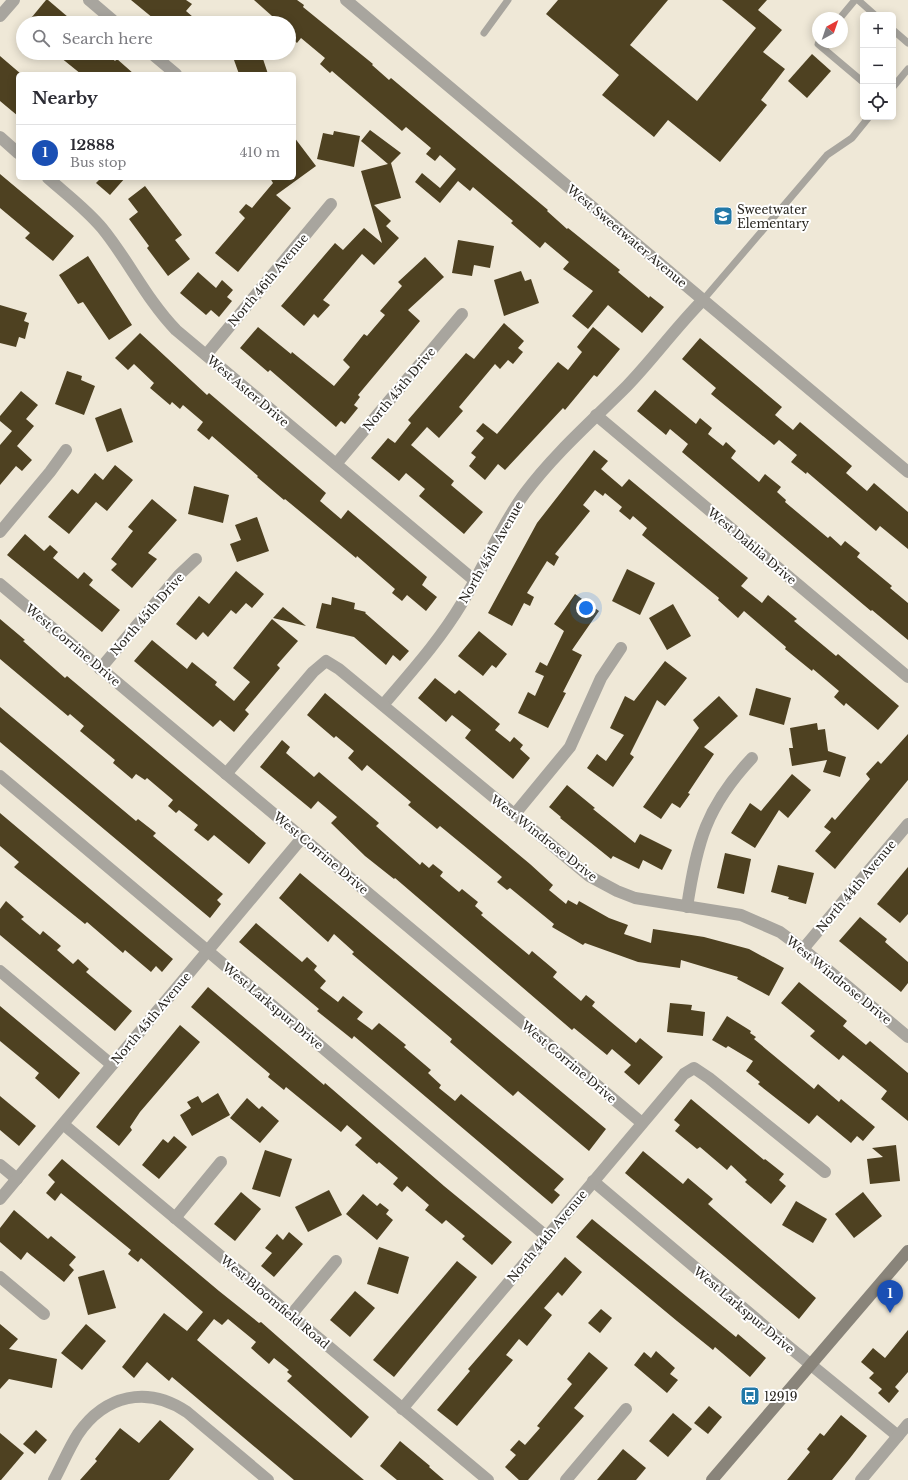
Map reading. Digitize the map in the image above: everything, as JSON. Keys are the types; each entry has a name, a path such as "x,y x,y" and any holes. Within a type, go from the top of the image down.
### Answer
{"main road":[{"path":"712,1480 908,1251"}],"street":[{"path":"0,16 14,0"},
{"path":"89,0 108,16"},
{"name":"West Sweetwater Avenue","path":"346,0 908,472"},
{"path":"159,60 174,72"},
{"path":"0,137 16,151"},
{"name":"West Aster Drive","path":"50,180 91,215 111,241 160,314 206,355 474,580"},
{"name":"North 46th Avenue","path":"206,355 331,204"},
{"name":"North 45th Avenue","path":"383,705 438,640 462,603 498,536 524,494 547,465 627,386 686,317 703,300"},
{"name":"North 45th Drive","path":"336,464 462,314"},
{"name":"West Dahlia Drive","path":"596,415 908,677"},
{"path":"0,532 50,472 66,450"},
{"name":"North 45th Drive","path":"100,669 179,575 196,560"},
{"name":"West Corrine Drive","path":"0,584 642,1123"},
{"path":"514,815 570,747 601,678 621,648"},
{"name":"West Windrose Drive","path":"226,774 313,672 326,661 339,669 589,876 617,892 635,898 741,915 780,932 803,949 908,1037"},
{"path":"688,906 693,869 702,834 719,798 735,776 752,758"},
{"name":"West Larkspur Drive","path":"0,776 546,1236"},
{"name":"North 44th Avenue","path":"803,949 908,824"},
{"name":"North 45th Avenue","path":"0,1199 302,838"},
{"path":"0,971 112,1065"},
{"name":"North 44th Avenue","path":"402,1409 642,1123 684,1074 694,1068 709,1078 825,1172"},
{"name":"West Bloomfield Road","path":"63,1124 488,1480"},
{"path":"175,1218 221,1162"},
{"path":"0,1165 17,1179"},
{"name":"West Larkspur Drive","path":"593,1181 810,1365 898,1436"},
{"path":"291,1314 336,1261"},
{"path":"0,1277 44,1314"},
{"path":"54,1480 78,1434 92,1418 110,1404 130,1397 157,1397 175,1404 187,1412 268,1480"},
{"path":"566,1480 626,1409"},
{"path":"861,1480 908,1424"}],"lane":[{"path":"484,33 508,0"},
{"path":"845,12 856,0 871,12"},
{"path":"896,33 908,43"},
{"path":"823,48 860,79"},
{"path":"896,84 908,69"},
{"path":"703,300 827,154 852,138 867,120"}],"building":[{"path":"46,0 48,0 67,16 33,16"},
{"path":"131,0 186,0 192,4 186,11 192,16 150,16"},
{"path":"254,0 297,0 304,5 303,7 373,64 372,65 389,80 391,78 548,210 547,211 567,229 568,228 620,270 618,272 649,298 650,296 664,307 642,333 608,305 588,329 572,316 593,291 563,269 569,262 545,242 540,248 511,223 513,221 473,187 470,191 458,181 440,203 415,182 422,173 440,188 456,169 440,155 435,161 426,154 431,148 406,127 402,131 332,71 330,73 320,64 325,58 301,38 297,43 296,42 296,16 272,16"},
{"path":"558,0 668,0 630,45 697,101 756,28 722,0 767,0 758,10 782,30 763,52 785,69 761,100 767,105 720,162 668,120 654,137 602,95 619,75 546,14"},
{"path":"812,54 831,71 807,98 788,81"},
{"path":"0,56 19,72 16,72 16,114 0,101"},
{"path":"64,60 118,60 132,72 79,72"},
{"path":"234,60 263,60 267,72 238,72"},
{"path":"370,130 401,153 391,163 401,198 374,205 391,221 386,226 399,238 374,265 362,254 323,300 330,305 318,318 314,314 304,326 281,306 335,243 343,250 364,228 382,243 361,171 388,164 361,141"},
{"path":"334,131 360,136 354,167 317,159 323,133 333,135"},
{"path":"296,140 316,166 276,195 291,208 238,272 215,253 245,218 239,212 246,204 252,208 273,183 271,180 296,180"},
{"path":"0,174 74,236 53,261 25,238 30,233 0,208"},
{"path":"99,180 123,180 110,195 96,183"},
{"path":"145,186 182,235 175,240 190,259 168,276 147,248 149,246 129,219 138,212 128,199"},
{"path":"458,240 494,246 490,268 474,265 472,276 452,273"},
{"path":"88,256 132,325 109,340 83,302 78,304 59,275"},
{"path":"425,257 444,277 408,310 420,321 358,395 360,397 354,405 358,408 345,424 341,421 336,427 270,370 268,372 240,348 258,327 334,386 350,367 343,360 364,334 367,336 385,315 380,311 402,286 398,282"},
{"path":"521,271 525,281 531,279 539,303 504,316 494,280"},
{"path":"198,272 216,288 222,280 233,290 227,297 232,301 219,317 211,310 206,315 180,293"},
{"path":"0,305 27,313 24,321 29,323 25,339 19,337 16,347 0,343"},
{"path":"504,323 524,341 518,348 523,352 513,364 508,360 500,369 495,364 459,407 463,411 439,438 427,427 411,445 454,481 451,485 483,512 464,534 419,496 425,489 406,473 399,481 371,458 388,438 395,443 411,423 408,420 466,353 474,359"},
{"path":"593,327 620,349 597,377 594,375 565,410 563,408 505,470 498,464 485,480 469,466 476,457 471,453 484,438 476,431 483,423 497,434 558,362 568,370 582,352 577,347"},
{"path":"140,333 207,395 209,393 326,493 320,501 341,519 348,510 427,577 422,585 437,597 426,611 407,595 402,601 392,593 395,589 357,556 356,558 285,499 284,500 212,436 209,440 197,430 203,422 183,405 180,409 172,402 170,405 150,388 154,383 134,364 128,370 115,358"},
{"path":"700,338 782,407 775,415 793,430 800,422 852,466 846,473 867,491 874,483 908,512 908,549 880,526 876,531 807,472 806,474 791,462 797,455 779,440 774,445 711,394 716,388 682,359"},
{"path":"67,371 82,376 81,380 95,386 84,415 55,404"},
{"path":"655,390 696,424 700,418 712,428 708,434 723,446 726,442 736,451 731,458 759,482 765,474 781,487 777,492 786,500 785,502 828,538 830,536 841,546 845,541 860,553 857,557 892,586 890,588 908,603 908,640 872,610 871,611 682,452 688,444 670,429 666,435 637,411"},
{"path":"21,391 38,405 26,419 34,426 17,446 32,460 22,471 16,466 0,485 0,445 12,431 0,421 0,416"},
{"path":"121,408 133,442 107,452 95,418"},
{"path":"594,450 608,461 601,469 622,487 629,479 748,578 741,586 762,603 768,595 797,619 794,621 836,656 838,654 899,706 878,730 846,703 844,706 834,697 839,691 813,669 812,671 785,649 786,647 744,611 738,618 718,600 719,598 642,535 647,528 633,516 630,520 619,511 622,507 605,493 603,496 595,490 583,505 590,511 555,554 559,557 554,566 547,561 527,593 534,597 530,606 524,603 512,626 488,613 537,523"},
{"path":"115,465 133,480 107,511 96,502 69,534 48,517 72,489 78,494 95,473 103,480"},
{"path":"194,486 229,495 223,523 188,514"},
{"path":"152,499 177,520 148,553 157,559 132,588 111,570 117,564 111,559 133,531 128,527"},
{"path":"257,517 269,551 237,562 230,544 241,540 235,525"},
{"path":"25,534 44,551 50,545 58,552 53,558 78,579 84,572 93,580 89,585 120,610 102,632 7,555"},
{"path":"627,569 655,583 640,615 612,601"},
{"path":"236,571 264,594 252,608 246,603 236,614 231,610 208,637 203,632 196,640 176,624 199,596 209,604"},
{"path":"575,594 599,611 572,650 582,655 563,692 566,693 548,728 518,713 528,692 535,696 544,676 535,672 540,662 547,666 564,631 554,624"},
{"path":"332,597 355,603 354,609 366,612 365,613 409,651 400,661 393,655 386,665 354,637 316,628 322,603 331,605"},
{"path":"673,604 691,636 667,650 649,618"},
{"path":"283,607 306,626 273,618"},
{"path":"0,619 25,640 23,641 65,678 67,676 266,843 249,864 214,835 208,841 194,830 198,825 179,810 176,813 168,806 173,800 147,778 145,780 136,774 132,779 113,763 115,760 80,731 84,726 70,714 68,716 0,659"},
{"path":"272,619 298,641 277,665 280,668 245,710 249,714 234,732 220,720 213,727 134,661 152,640 187,669 192,662 217,682 215,685 234,701 250,682 233,668"},
{"path":"479,631 507,654 496,668 492,665 483,676 458,656"},
{"path":"665,661 687,678 665,706 657,700 630,754 634,757 613,787 587,768 597,754 606,761 624,735 610,728 625,696 634,701"},
{"path":"435,678 455,694 459,690 500,724 495,730 510,742 514,737 523,745 520,749 530,758 513,779 465,738 471,730 452,715 446,722 418,698"},
{"path":"756,688 791,698 784,725 749,715"},
{"path":"325,693 530,864 553,885 549,890 566,904 568,900 577,905 579,901 609,918 628,925 624,934 651,943 653,929 704,937 749,949 784,968 769,996 737,979 738,977 681,960 680,968 638,962 585,943 583,945 552,927 554,924 510,888 507,890 497,882 502,877 440,826 437,829 408,805 411,802 367,765 362,771 348,758 354,751 336,736 334,738 307,715"},
{"path":"719,696 738,716 704,747 714,754 688,793 690,794 680,808 672,803 661,819 643,807 699,728 693,720"},
{"path":"0,707 136,821 138,819 156,833 153,836 223,894 217,900 221,904 210,918 0,742"},
{"path":"817,723 818,730 825,729 828,751 846,757 840,777 823,772 827,760 792,766 789,748 793,748 790,728"},
{"path":"908,734 908,780 835,869 815,851 831,832 824,827 832,817 835,820 870,779 866,774 878,761 881,764"},
{"path":"282,740 290,747 286,753 314,777 319,772 379,823 376,826 420,865 422,862 429,868 433,864 443,872 440,876 459,892 462,889 478,902 475,906 483,913 481,915 529,955 532,951 557,972 553,977 581,1001 586,995 595,1002 592,1006 636,1043 640,1038 663,1057 639,1085 624,1072 631,1065 612,1049 607,1055 574,1028 572,1030 395,878 394,879 365,856 331,823 337,817 318,801 311,809 260,767"},
{"path":"792,774 811,790 788,818 779,810 755,848 731,833 750,803 761,811"},
{"path":"567,785 595,808 593,809 635,843 640,834 672,850 662,870 643,860 639,869 613,856 611,859 560,818 561,817 549,807"},
{"path":"0,813 173,959 162,972 156,966 151,972 125,950 123,953 87,922 85,924 14,867 19,862 0,846"},
{"path":"725,853 751,859 744,894 717,888"},
{"path":"778,865 814,873 806,904 771,892"},
{"path":"908,867 908,914 900,923 877,904"},
{"path":"300,873 606,1129 589,1151 518,1091 513,1096 450,1042 452,1039 352,954 354,952 334,934 328,942 279,898"},
{"path":"6,901 24,917 21,919 40,935 43,931 61,946 57,950 73,964 78,959 89,969 86,972 132,1011 115,1031 0,935 0,909"},
{"path":"860,917 887,939 885,942 908,962 908,983 901,992 839,941"},
{"path":"256,923 302,962 307,957 317,966 314,970 326,981 320,988 338,1002 343,996 363,1012 357,1019 372,1030 379,1023 406,1045 404,1047 431,1070 428,1073 441,1085 439,1088 455,1101 461,1094 564,1179 554,1190 560,1195 552,1204 354,1036 352,1039 317,1011 319,1009 239,942"},
{"path":"799,982 847,1021 843,1026 866,1045 870,1041 908,1073 908,1121 881,1099 887,1091 843,1055 839,1060 810,1036 815,1031 781,1003"},
{"path":"208,987 324,1085 325,1083 444,1186 512,1242 492,1265 462,1239 465,1236 446,1220 442,1224 425,1210 429,1205 407,1186 402,1192 393,1184 398,1178 379,1162 377,1164 355,1145 362,1138 347,1125 341,1132 286,1087 284,1090 268,1077 270,1074 191,1007"},
{"path":"670,1003 692,1005 691,1010 705,1012 703,1036 667,1032"},
{"path":"0,1006 80,1073 59,1099 35,1078 39,1073 0,1041"},
{"path":"727,1016 751,1031 750,1033 756,1037 754,1039 814,1089 818,1084 839,1102 841,1099 875,1127 863,1141 857,1136 851,1143 817,1115 809,1124 758,1084 760,1082 746,1071 753,1061 728,1046 726,1048 712,1040"},
{"path":"180,1025 200,1042 140,1112 130,1127 132,1130 119,1146 96,1127"},
{"path":"218,1093 230,1115 192,1136 180,1115 191,1108 187,1102 198,1096 202,1103"},
{"path":"0,1096 36,1126 19,1146 0,1130"},
{"path":"247,1098 259,1109 262,1106 279,1121 260,1143 230,1118"},
{"path":"691,1099 764,1160 765,1159 784,1174 779,1180 786,1186 771,1204 745,1182 747,1180 731,1165 727,1170 700,1147 697,1149 675,1131 680,1125 674,1120"},
{"path":"174,1136 187,1147 159,1179 142,1165 163,1139 168,1143"},
{"path":"896,1145 900,1181 870,1184 867,1159 883,1157 872,1148"},
{"path":"265,1150 292,1159 280,1197 252,1189"},
{"path":"643,1151 683,1184 688,1178 713,1199 708,1204 816,1298 799,1319 625,1173"},
{"path":"62,1159 219,1291 259,1323 261,1322 369,1417 351,1438 287,1381 292,1376 287,1372 289,1370 274,1358 269,1364 251,1348 256,1342 228,1319 222,1325 214,1319 197,1340 364,1480 294,1480 172,1377 169,1381 147,1362 134,1378 122,1367 164,1313 187,1331 203,1312 141,1258 138,1262 128,1254 131,1250 61,1193 55,1201 46,1193 55,1182 48,1175"},
{"path":"329,1190 342,1215 308,1232 295,1207"},
{"path":"241,1192 261,1209 235,1241 214,1224"},
{"path":"863,1192 882,1216 854,1238 835,1214"},
{"path":"363,1194 377,1206 380,1203 389,1210 386,1214 393,1220 377,1240 346,1214"},
{"path":"796,1201 827,1219 813,1243 782,1225"},
{"path":"14,1210 48,1239 51,1236 76,1257 69,1265 74,1270 64,1282 27,1252 21,1260 0,1242 0,1228"},
{"path":"592,1219 736,1337 738,1334 766,1358 750,1377 715,1347 713,1350 576,1237"},
{"path":"289,1232 303,1244 274,1277 261,1266 272,1253 265,1248 277,1234 283,1240"},
{"path":"379,1247 409,1257 398,1294 367,1284"},
{"path":"565,1257 582,1272 562,1296 558,1292 544,1308 552,1315 527,1346 519,1339 506,1355 513,1360 457,1426 437,1410 470,1371 468,1369"},
{"path":"457,1261 477,1277 394,1377 373,1360"},
{"path":"104,1270 116,1308 88,1315 78,1277"},
{"path":"355,1291 375,1308 350,1337 330,1320"},
{"path":"601,1309 612,1318 600,1333 588,1323"},
{"path":"0,1324 18,1339 9,1349 57,1359 52,1388 9,1379 0,1389"},
{"path":"86,1324 106,1341 82,1370 61,1353"},
{"path":"908,1330 908,1372 895,1387 899,1391 889,1403 878,1393 882,1389 869,1378 874,1373 861,1362 873,1348 885,1358"},
{"path":"656,1351 675,1368 670,1374 678,1380 667,1393 634,1365 644,1352 651,1358"},
{"path":"589,1352 608,1368 574,1408 584,1416 528,1480 519,1480 505,1467 516,1455 510,1450 519,1440 525,1445 540,1428 537,1426 572,1384 567,1379"},
{"path":"709,1406 722,1417 708,1434 694,1423"},
{"path":"673,1413 692,1429 668,1457 649,1441"},
{"path":"841,1415 867,1436 832,1480 787,1480 810,1452 807,1449 820,1433 824,1436"},
{"path":"160,1420 194,1449 169,1480 80,1480 97,1461 95,1459 120,1428 139,1443"},
{"path":"36,1430 47,1440 35,1454 23,1444"},
{"path":"0,1433 24,1453 1,1480 0,1480"},
{"path":"400,1441 444,1480 397,1480 380,1466"},
{"path":"623,1449 646,1468 636,1480 597,1480"}],"place":[{"name":"Sweetwater Elementary","path":"723,216"},
{"name":"12888","path":"890,1313"},
{"name":"12919","path":"750,1396"}]}
